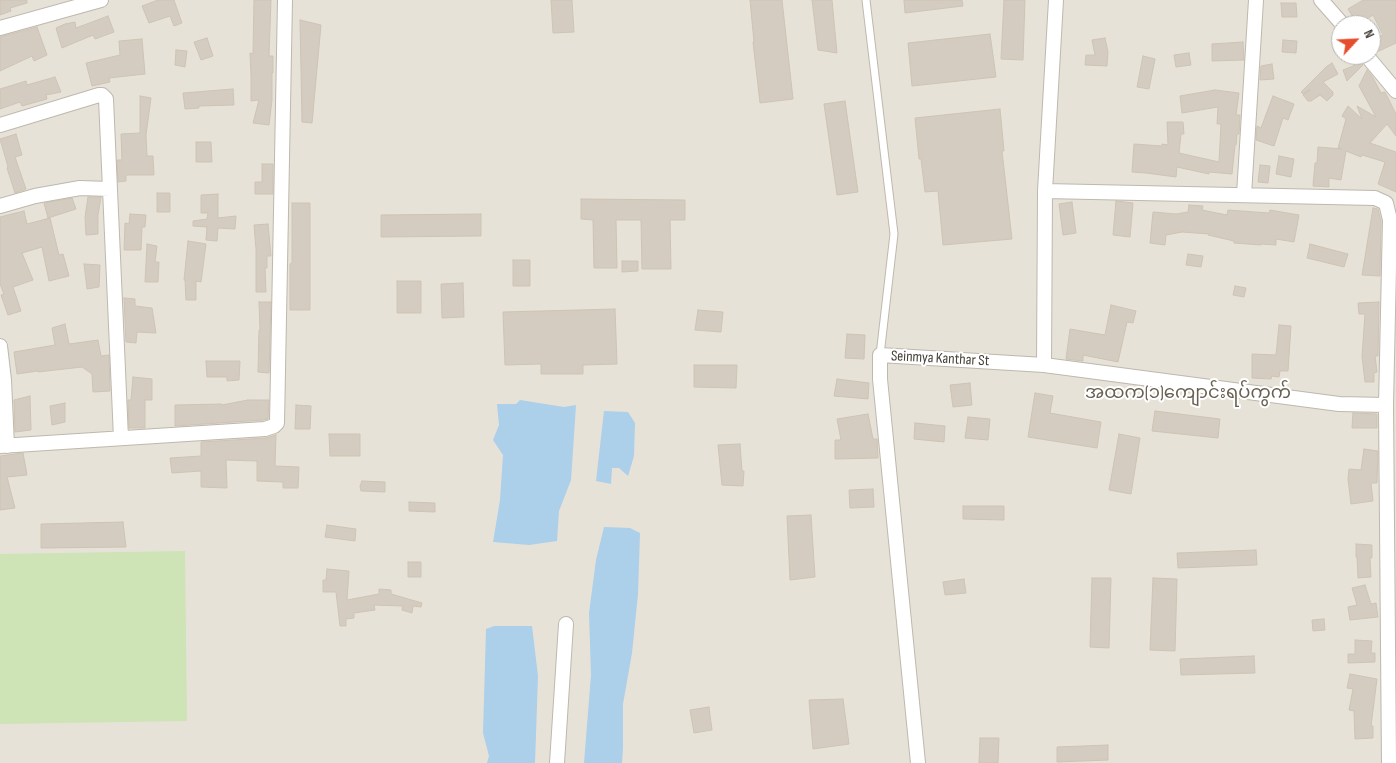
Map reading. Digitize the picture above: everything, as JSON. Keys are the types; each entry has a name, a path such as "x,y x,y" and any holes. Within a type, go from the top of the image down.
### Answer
{"street":[{"path":"0,346 4,380 4,446 265,429 277,423 285,0"},
{"path":"1044,365 1045,192 1056,0"},
{"path":"1244,195 1256,0"},
{"path":"1321,0 1334,15"},
{"path":"0,28 94,1"},
{"path":"1374,65 1396,91"},
{"path":"0,125 102,95 106,99 121,438"},
{"path":"0,206 35,196 80,188 110,189"},
{"path":"1045,192 1375,198 1391,204 1386,405 1389,763"},
{"name":"Seinmya Kanthar St","path":"918,763 880,378 880,356 1044,365 1339,404 1386,405"},
{"path":"557,763 566,624"}],"lane":[{"path":"866,0 894,234 880,356"}],"shaded area":[{"path":"0,0 1396,0 1396,763 0,763"}],"green space":[{"path":"185,551 187,721 0,724 0,554"}],"water":[{"path":"520,400 564,407 576,405 571,480 559,511 557,541 529,545 493,542 500,500 503,455 493,440 499,425 497,404 516,404"},
{"path":"604,411 628,412 635,423 634,456 628,476 619,468 612,468 611,484 596,481"},
{"path":"604,527 630,528 640,533 638,594 632,653 623,704 622,763 584,763 591,675 589,613 596,560"},
{"path":"494,626 532,626 538,676 535,763 487,763 489,756 483,733 486,629"}],"building":[{"path":"0,0 27,0 27,3 10,8 11,11 0,15"},
{"path":"158,0 174,0 182,23 174,26 170,16 149,23 142,6"},
{"path":"254,0 271,0 269,56 273,56 273,73 269,125 253,123 259,100 251,101 250,53 253,54"},
{"path":"551,0 572,0 574,32 553,33"},
{"path":"750,0 782,0 793,99 760,103"},
{"path":"812,0 832,0 837,53 818,50"},
{"path":"904,0 962,0 963,6 905,13"},
{"path":"1004,0 1025,0 1023,60 1001,59"},
{"path":"1363,0 1396,0 1396,43 1381,50 1381,36 1383,35 1381,31 1381,15 1352,15 1348,9"},
{"path":"1281,3 1296,3 1297,17 1282,17"},
{"path":"108,16 114,32 95,39 93,35 62,48 56,28 75,22 76,28"},
{"path":"300,20 321,25 312,123 302,122"},
{"path":"37,27 47,55 34,61 32,56 0,71 0,37"},
{"path":"990,34 996,77 912,86 908,43"},
{"path":"207,38 213,56 201,60 194,42"},
{"path":"1105,38 1108,52 1107,66 1085,65 1086,55 1095,55 1092,40"},
{"path":"142,39 145,74 109,78 110,82 92,86 86,63 120,55 119,41"},
{"path":"1283,40 1297,41 1296,53 1282,52"},
{"path":"1243,42 1244,60 1212,61 1212,44"},
{"path":"176,50 187,51 185,67 175,65"},
{"path":"1189,53 1191,65 1176,67 1174,55"},
{"path":"1143,56 1155,59 1149,89 1137,87"},
{"path":"1272,64 1274,79 1260,80 1261,66"},
{"path":"1331,64 1338,74 1323,82 1333,92 1333,95 1327,101 1320,95 1308,101 1303,95 1310,90 1303,94 1301,92"},
{"path":"1356,65 1363,65 1347,81 1343,70"},
{"path":"1367,70 1381,93 1385,92 1396,114 1396,136 1387,124 1370,143 1396,152 1396,192 1378,184 1385,162 1362,155 1361,157 1346,151 1341,180 1329,178 1329,187 1313,186 1318,147 1342,149 1338,148 1346,119 1342,116 1348,106 1362,119 1357,106 1376,117 1359,86"},
{"path":"55,77 61,92 46,95 47,99 22,106 20,102 0,109 0,89 26,81 27,85"},
{"path":"233,89 234,105 199,106 199,108 185,109 183,93"},
{"path":"1215,90 1239,93 1236,115 1240,115 1239,134 1237,134 1235,145 1232,174 1209,172 1209,174 1177,167 1176,177 1132,172 1134,144 1168,145 1167,122 1183,122 1184,134 1181,134 1179,153 1219,162 1221,124 1217,124 1218,107 1182,113 1180,96"},
{"path":"140,96 151,98 146,135 147,156 153,156 154,175 126,175 126,181 118,182 117,160 122,160 121,134 140,133"},
{"path":"1273,96 1294,104 1288,120 1283,118 1274,146 1256,140 1257,126 1261,128"},
{"path":"845,101 858,192 837,195 824,104"},
{"path":"1000,109 1004,151 1002,151 1012,239 943,245 938,191 925,192 921,159 919,159 915,118"},
{"path":"16,134 22,155 15,157 26,189 15,193 0,139"},
{"path":"196,142 211,142 212,162 196,162"},
{"path":"1279,156 1294,159 1291,177 1276,174"},
{"path":"262,164 273,164 273,194 255,194 255,182 262,182"},
{"path":"1260,165 1270,166 1268,183 1258,182"},
{"path":"157,193 170,193 170,212 157,212"},
{"path":"218,194 218,218 236,216 235,229 218,228 217,241 206,240 207,227 193,226 193,221 207,219 208,213 201,213 201,195"},
{"path":"88,197 101,197 98,215 98,234 86,235 85,217"},
{"path":"72,198 76,209 48,218 44,203"},
{"path":"581,199 685,200 685,220 670,220 671,269 642,269 641,220 616,220 617,268 594,268 593,220 581,219"},
{"path":"1116,201 1133,203 1130,237 1113,235"},
{"path":"1072,202 1076,233 1063,235 1059,204"},
{"path":"292,203 310,203 310,310 290,310"},
{"path":"1189,205 1203,206 1202,210 1227,215 1228,210 1269,213 1270,210 1299,215 1294,242 1276,239 1276,245 1234,243 1234,241 1209,234 1182,232 1166,235 1165,245 1150,243 1153,212 1176,214 1188,212"},
{"path":"1373,208 1378,209 1381,221 1380,276 1362,275"},
{"path":"24,211 27,224 50,218 59,255 63,254 69,276 49,281 42,247 22,253 33,280 13,287 21,311 8,315 1,295 4,294 0,284 0,217"},
{"path":"130,214 146,215 145,227 142,227 141,250 124,250 125,223 129,224"},
{"path":"481,214 481,236 381,237 381,215"},
{"path":"268,224 271,256 267,256 267,268 265,268 266,292 256,292 254,225"},
{"path":"188,241 206,244 201,282 196,281 196,300 186,300 184,280"},
{"path":"147,244 157,246 155,262 159,262 158,282 145,282"},
{"path":"1310,244 1348,254 1344,267 1307,258"},
{"path":"1188,254 1203,256 1201,267 1186,265"},
{"path":"513,260 530,260 530,286 513,286"},
{"path":"622,261 638,261 638,271 622,272"},
{"path":"84,264 100,265 99,287 87,289"},
{"path":"397,281 421,281 421,313 397,313"},
{"path":"463,283 464,317 442,318 441,284"},
{"path":"1235,286 1246,288 1244,297 1233,295"},
{"path":"124,298 135,299 135,306 152,308 156,333 137,332 136,343 126,342"},
{"path":"259,302 271,302 269,373 258,372"},
{"path":"1379,302 1378,356 1375,356 1377,372 1374,373 1374,382 1365,382 1362,356 1365,314 1359,314 1358,303"},
{"path":"1111,305 1136,311 1133,323 1127,322 1118,362 1083,355 1083,361 1066,359 1070,329 1105,335"},
{"path":"615,309 617,364 583,365 583,374 541,374 541,364 505,365 503,312"},
{"path":"698,310 723,312 721,332 695,330"},
{"path":"65,324 69,344 98,340 101,356 109,355 110,391 93,392 92,374 82,367 17,374 14,352 55,345 52,328"},
{"path":"1279,325 1291,326 1288,371 1280,371 1279,377 1272,376 1271,379 1252,378 1252,354 1276,355"},
{"path":"847,334 865,335 864,359 845,358"},
{"path":"206,361 240,361 239,380 227,381 227,377 207,377"},
{"path":"694,365 737,365 736,388 694,387"},
{"path":"133,377 152,379 152,400 145,400 145,428 129,428 128,400 131,400"},
{"path":"837,379 869,383 868,399 834,396"},
{"path":"970,383 972,405 953,407 950,385"},
{"path":"1035,393 1053,396 1050,413 1101,422 1097,448 1028,437"},
{"path":"30,396 31,430 15,432 14,400"},
{"path":"248,400 269,400 268,419 175,426 175,405 222,405"},
{"path":"65,403 65,422 52,425 50,406"},
{"path":"296,405 311,406 310,429 295,429"},
{"path":"1155,411 1220,419 1218,438 1152,431"},
{"path":"1353,413 1377,414 1377,428 1352,428"},
{"path":"868,414 873,439 877,439 878,458 835,459 835,440 841,440 837,419"},
{"path":"968,417 990,419 988,440 965,438"},
{"path":"915,423 945,426 944,442 914,439"},
{"path":"329,434 360,434 360,456 330,456"},
{"path":"1119,434 1140,438 1131,494 1109,490"},
{"path":"276,435 275,466 299,467 298,488 283,488 283,482 257,481 257,461 226,460 227,488 201,487 201,471 172,473 170,458 201,456 201,442 266,438"},
{"path":"740,444 742,471 744,471 743,486 722,485 718,445"},
{"path":"1364,449 1378,451 1377,483 1371,483 1373,501 1351,504 1348,479 1349,469 1361,470"},
{"path":"23,453 27,475 7,477 15,508 0,510 0,456"},
{"path":"362,481 385,482 385,492 361,491"},
{"path":"873,489 874,507 850,508 849,490"},
{"path":"409,502 435,503 435,512 409,511"},
{"path":"963,506 1004,506 1004,520 963,519"},
{"path":"811,515 815,577 790,580 787,516"},
{"path":"123,522 126,547 41,548 41,524"},
{"path":"327,525 356,529 355,541 325,537"},
{"path":"1356,544 1372,545 1372,558 1370,557 1371,577 1358,578"},
{"path":"1256,550 1257,565 1178,568 1177,553"},
{"path":"408,562 421,562 421,577 408,577"},
{"path":"327,569 349,571 347,600 379,594 379,589 391,590 391,594 422,603 421,607 413,606 412,613 402,610 403,606 374,605 375,610 354,613 354,618 346,619 346,626 340,626 336,592 323,592 323,580 326,580"},
{"path":"1092,578 1111,578 1109,648 1090,647"},
{"path":"1153,578 1177,579 1175,651 1150,650"},
{"path":"964,579 966,593 945,595 943,582"},
{"path":"1365,585 1371,604 1376,603 1378,617 1350,620 1348,607 1357,605 1352,588"},
{"path":"1324,619 1325,630 1313,631 1312,620"},
{"path":"1355,640 1372,641 1371,653 1375,653 1375,662 1348,663 1348,654 1355,654"},
{"path":"1254,656 1255,673 1181,675 1180,659"},
{"path":"1350,674 1377,679 1371,726 1373,726 1373,738 1355,739 1354,711 1349,710 1353,689 1347,688"},
{"path":"843,699 849,744 813,749 809,700"},
{"path":"709,707 712,730 694,733 690,710"},
{"path":"980,738 999,738 998,763 979,763"},
{"path":"1108,745 1108,760 1057,762 1057,747"}],"district":[{"name":"အထက(၁)ကျောင်းရပ်ကွက်","path":"1188,393"}]}
